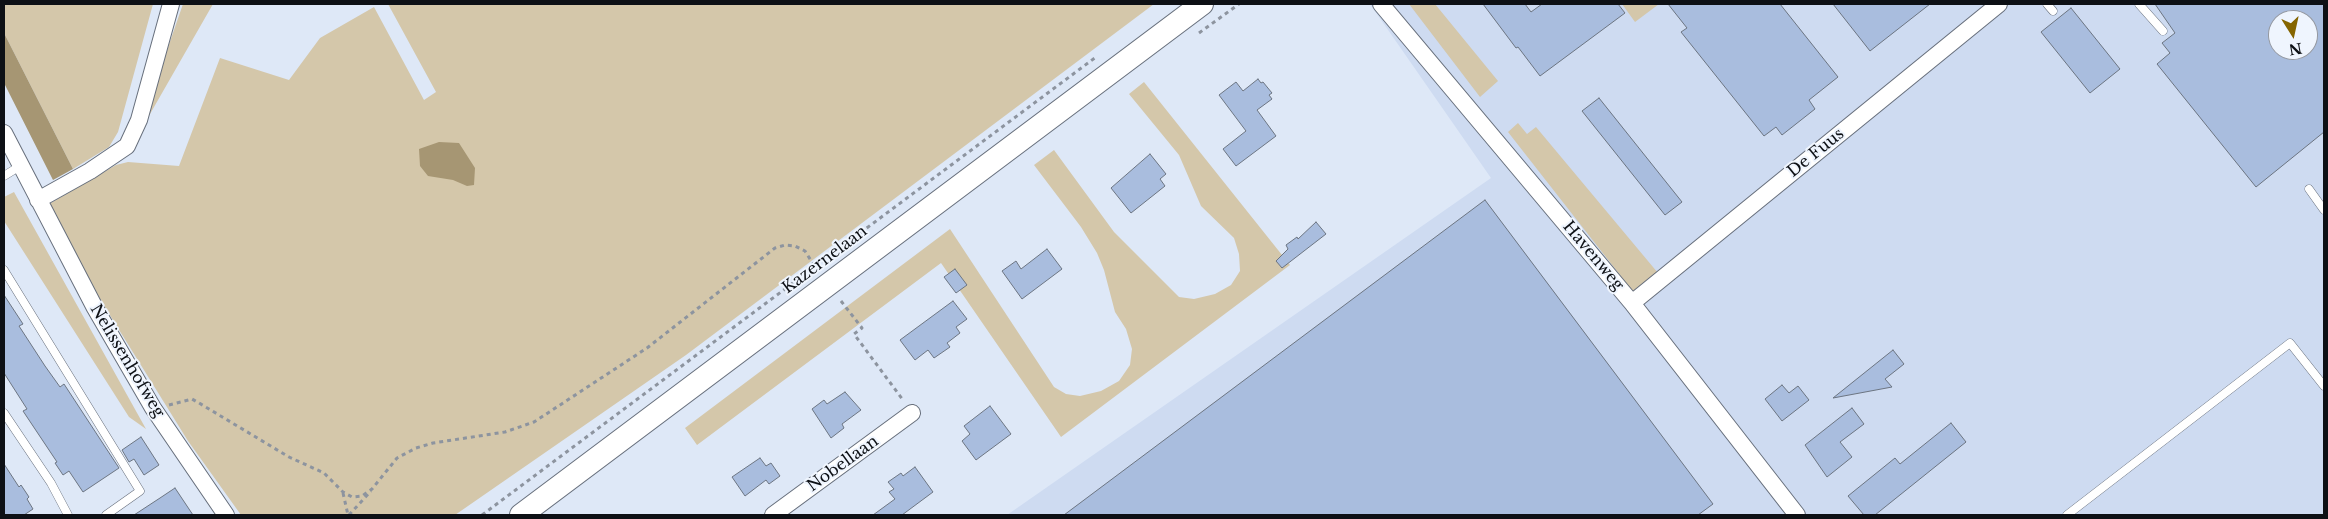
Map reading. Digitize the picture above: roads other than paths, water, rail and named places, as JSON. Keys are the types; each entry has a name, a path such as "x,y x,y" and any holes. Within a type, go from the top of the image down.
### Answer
{"street":[{"path":"38,200 90,171 126,146 138,120 172,4"},
{"name":"Kazernelaan","path":"521,515 1202,4"},
{"name":"Havenweg","path":"1380,4 1632,302 1797,515"},
{"name":"De Fuus","path":"1632,302 1999,4"},
{"name":"Nelissenhofweg","path":"4,133 95,308 153,408 226,515"},
{"name":"Nobellaan","path":"773,515 912,413"}],"lane":[{"path":"2048,4 2053,11"},
{"path":"2139,4 2163,31"},
{"path":"4,176 20,166"},
{"path":"2309,189 2324,210"},
{"path":"4,270 140,491 106,515"},
{"path":"2067,515 2290,344 2324,386"},
{"path":"4,413 51,483 68,515"}]}
